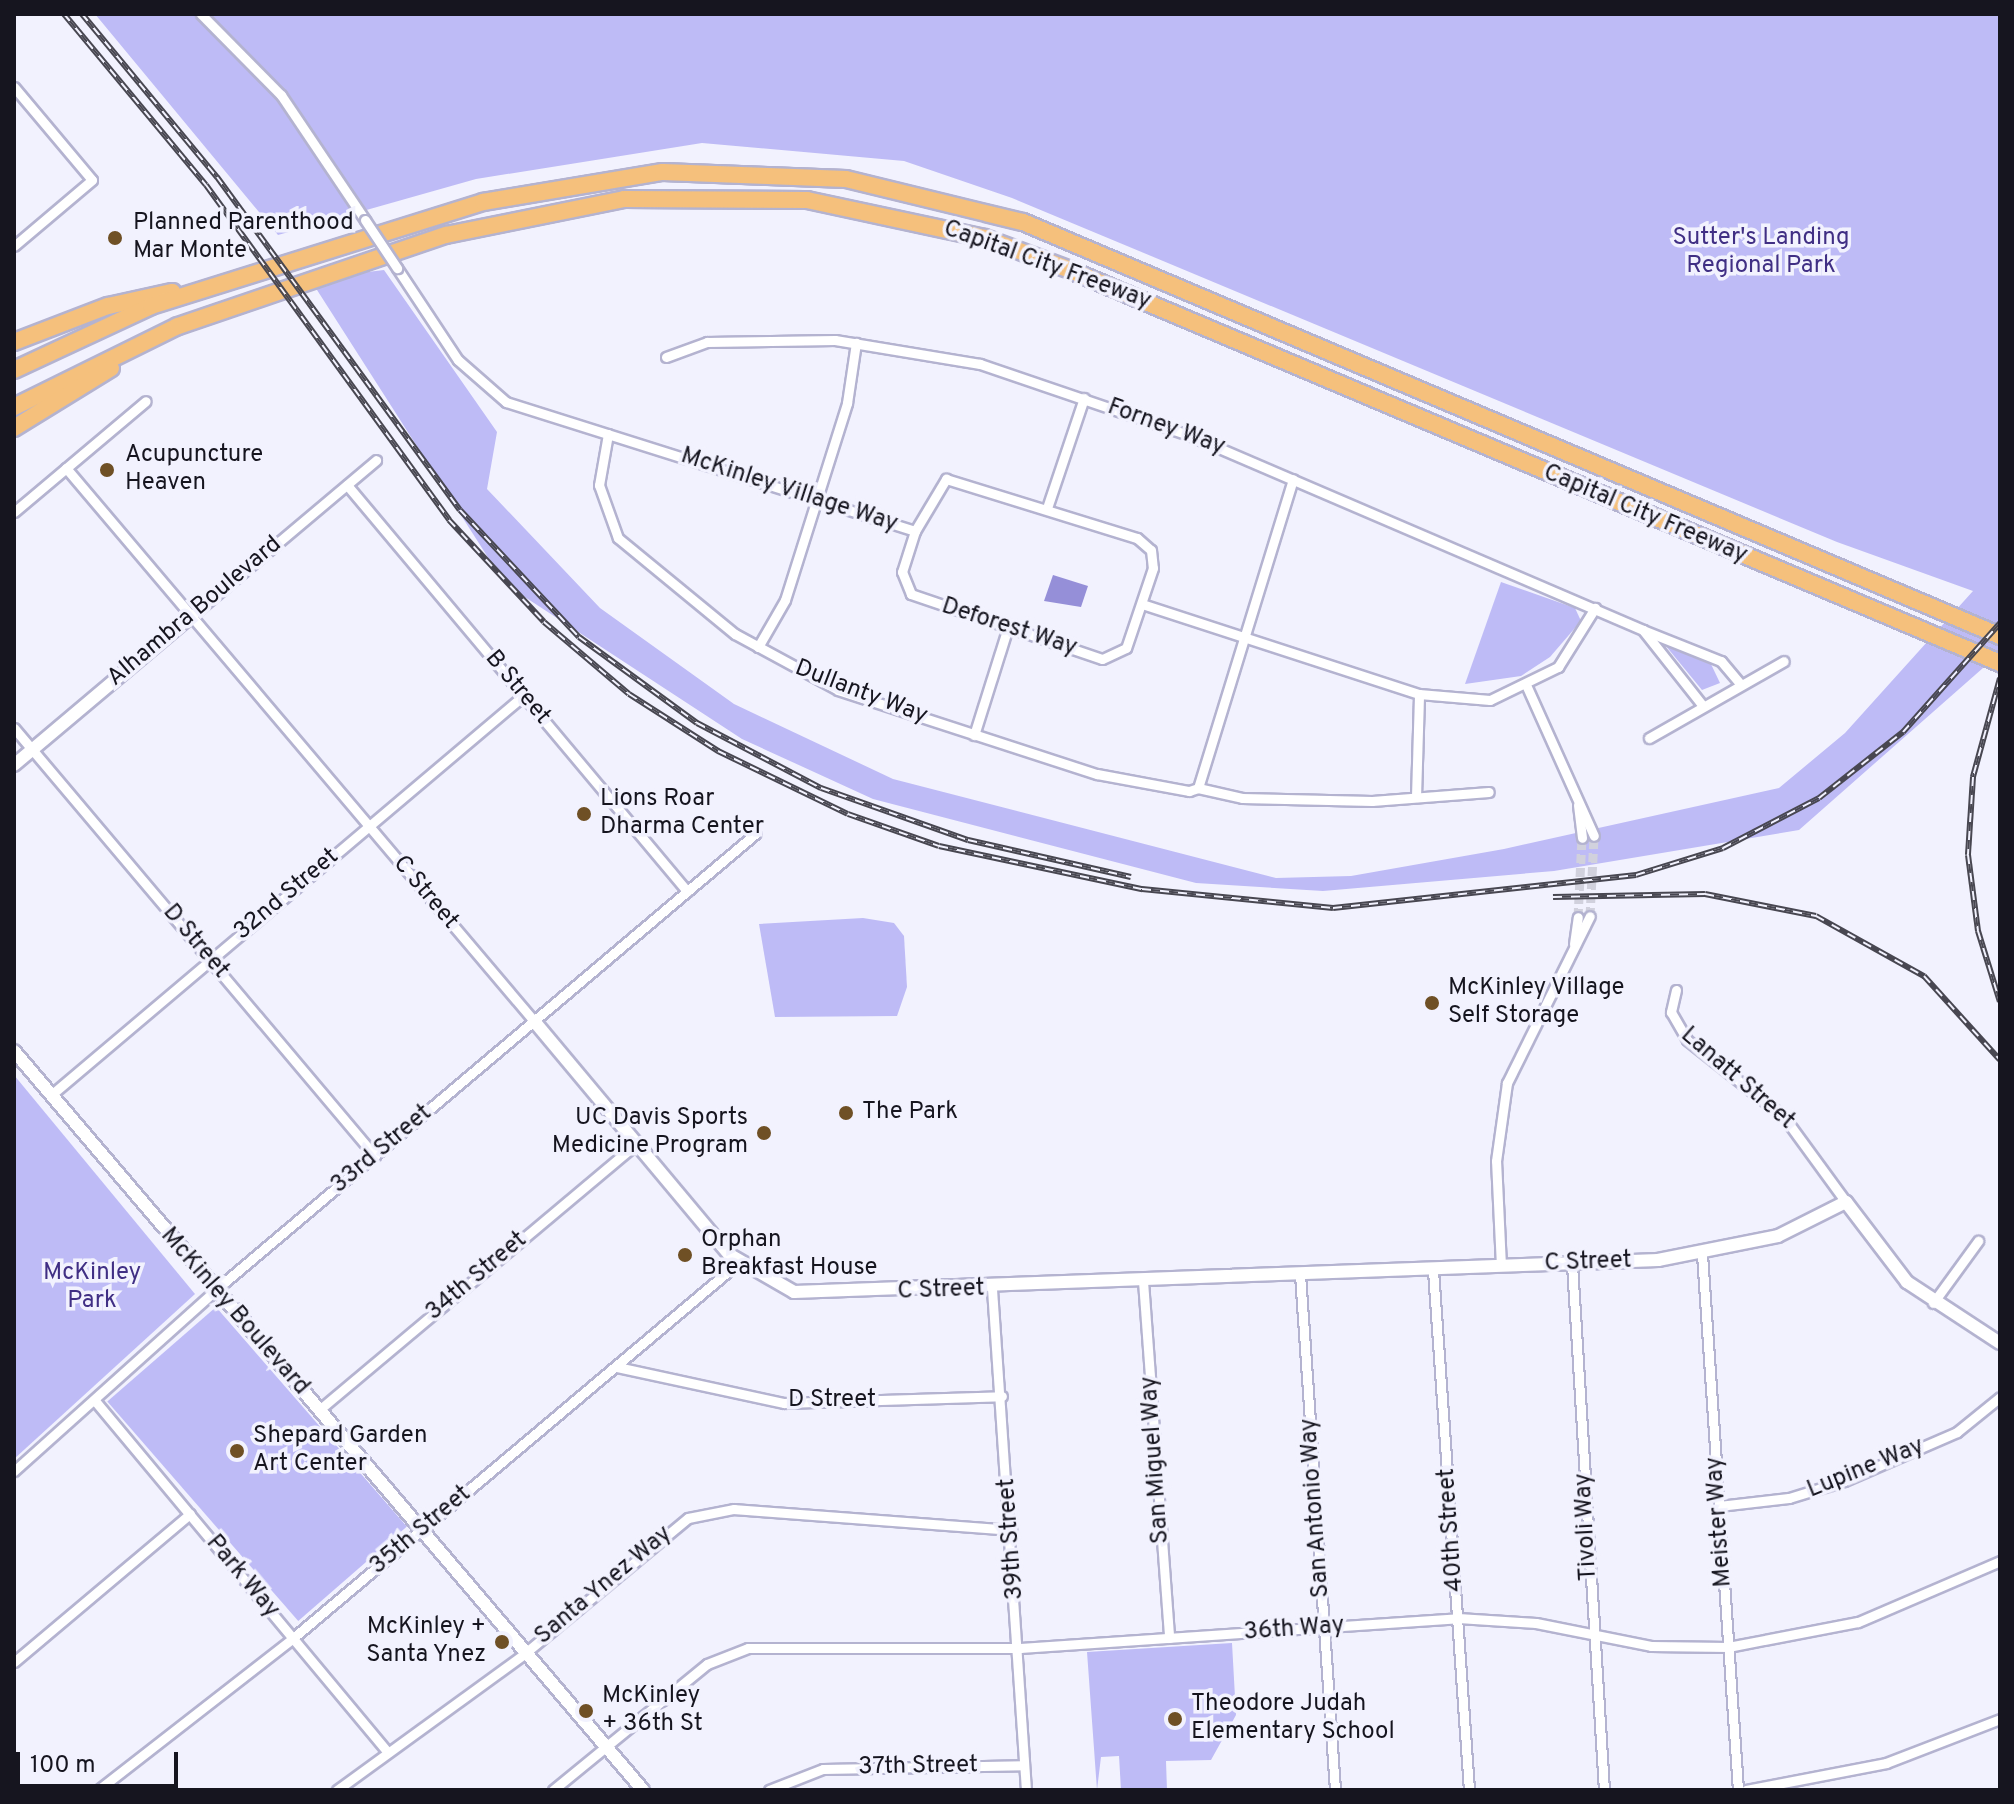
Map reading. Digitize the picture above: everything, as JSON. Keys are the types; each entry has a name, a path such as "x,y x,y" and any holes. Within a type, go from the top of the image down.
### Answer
{"highway":[{"name":"Capital City Freeway","path":"14,370 201,288 483,202 573,183 754,171 905,191 1023,222 2000,636"},
{"name":"Capital City Freeway","path":"14,407 178,326 446,235 624,199 807,200 897,215 1070,270 2000,663"},
{"path":"14,342 108,306 201,288"},
{"path":"14,428 113,367 260,297"}],"street":[{"name":"McKinley Village Way","path":"201,14 281,95 397,268 481,384 523,410 915,531 946,479 1047,508 1151,550 1142,604"},
{"path":"14,87 92,180 14,246"},
{"name":"Forney Way","path":"666,357 707,342 856,343 980,364 1084,398 1293,479 1721,661 1740,684"},
{"path":"758,647 785,600 847,403 856,343"},
{"path":"1047,508 1084,398"},
{"path":"14,512 146,401"},
{"name":"Dullanty Way","path":"608,434 599,485 618,538 758,647 838,690 1097,774 1198,788 1242,798 1416,797 1489,792"},
{"name":"Alhambra Boulevard","path":"14,765 376,460"},
{"name":"C Street","path":"66,468 738,1263 770,1285 806,1294 992,1289 1572,1264 1702,1254 1778,1236 1846,1202"},
{"path":"1198,788 1239,637 1293,479"},
{"name":"B Street","path":"347,485 687,891"},
{"name":"Deforest Way","path":"915,531 902,572 911,594 1008,627 1114,657 1126,648 1142,604"},
{"path":"1142,604 1419,694 1490,700 1527,687 1572,651 1595,608"},
{"path":"974,735 1008,627"},
{"name":"Forney Way","path":"1643,630 1703,706"},
{"path":"1649,738 1784,661"},
{"path":"1527,687 1594,836"},
{"path":"1416,797 1419,694"},
{"name":"32nd Street","path":"51,1095 523,696"},
{"name":"D Street","path":"14,728 375,1156"},
{"path":"1576,794 1582,838"},
{"name":"33rd Street","path":"14,1471 96,1402 216,1289 755,834"},
{"path":"1501,1266 1498,1120 1526,1036 1590,916"},
{"path":"1574,948 1578,917"},
{"name":"Lanatt Street","path":"1676,990 1671,1012 1687,1040 1784,1117 1846,1202"},
{"name":"McKinley Boulevard","path":"14,1051 605,1751 643,1790"},
{"name":"34th Street","path":"319,1410 636,1144"},
{"path":"1846,1202 1884,1260 1933,1303 2000,1343"},
{"path":"1933,1303 1978,1241"},
{"name":"Meister Way","path":"1702,1254 1738,1790"},
{"name":"35th Street","path":"98,1790 293,1638 738,1263"},
{"name":"Tivoli Way","path":"1572,1264 1604,1790"},
{"name":"40th Street","path":"1433,1270 1469,1790"},
{"name":"San Antonio Way","path":"1300,1274 1335,1790"},
{"name":"San Miguel Way","path":"1143,1281 1169,1638"},
{"name":"39th Street","path":"992,1289 1020,1648 1026,1790"},
{"name":"D Street","path":"617,1367 784,1403 1002,1396"},
{"name":"Lupine Way","path":"1719,1506 1789,1498 1844,1481 1957,1432 2000,1397"},
{"name":"Park Way","path":"96,1402 388,1752"},
{"name":"Santa Ynez Way","path":"337,1790 524,1654 661,1535 703,1513 734,1509 1011,1530"},
{"path":"14,1662 190,1514"},
{"name":"36th Way","path":"553,1790 605,1751 700,1669 731,1652 1020,1648 1458,1618 1594,1636 1728,1647 1858,1622 2000,1561"},
{"path":"1746,1790 1886,1763 2000,1719"},
{"name":"37th Street","path":"769,1790 823,1769 1023,1765"}],"green space":[{"name":"Sutter's Landing Regional Park","path":"95,14 2000,14 2000,653 1799,830 1554,871 1323,891 1196,883 873,799 742,739 505,584 310,279 384,270 497,432 487,489 600,608 734,704 893,779 1276,878 1351,876 1504,849 1779,788 1845,733 1973,591 1837,542 1012,198 904,161 702,143 476,179 278,235"},
{"path":"1501,582 1575,608 1581,621 1550,657 1521,676 1465,684"},
{"path":"1661,640 1710,662 1720,683 1702,690"},
{"path":"863,918 894,923 904,936 907,987 897,1016 775,1017 759,924"},
{"name":"McKinley Park","path":"14,1075 195,1294 14,1459"},
{"path":"216,1307 407,1527 298,1621 107,1401"},
{"name":"Theodore Judah Elementary School","path":"1232,1643 1236,1715 1211,1760 1166,1761 1167,1790 1121,1790 1119,1756 1101,1757 1097,1790 1087,1652"}],"shaded area":[{"path":"1053,575 1088,586 1081,607 1044,601"}],"tunnel":[{"path":"1590,916 1594,836"},
{"path":"1578,917 1582,838"}],"railway":[{"path":"64,14 206,185 449,520 544,622 629,694 718,751 848,814 939,846 1142,889 1333,908 1636,875 1723,848 1819,798 1903,732 2000,623"},
{"path":"82,14 217,177 460,510 579,637 697,723 821,788 968,840 1131,877"},
{"path":"2000,678 1973,777 1968,855 1978,931 2000,1002"},
{"path":"1553,897 1705,894 1816,916 1924,976 2000,1060"}],"place":[{"name":"Planned Parenthood Mar Monte","path":"115,238"},
{"name":"Acupuncture Heaven","path":"107,470"},
{"name":"Lions Roar Dharma Center","path":"584,814"},
{"name":"McKinley Village Self Storage","path":"1432,1003"},
{"name":"The Park","path":"846,1113"},
{"name":"UC Davis Sports Medicine Program","path":"764,1133"},
{"name":"Orphan Breakfast House","path":"685,1255"},
{"name":"Shepard Garden Art Center","path":"237,1451"},
{"name":"McKinley + Santa Ynez","path":"502,1642"},
{"name":"McKinley + 36th St","path":"586,1711"},
{"name":"Theodore Judah Elementary School","path":"1175,1719"}]}
